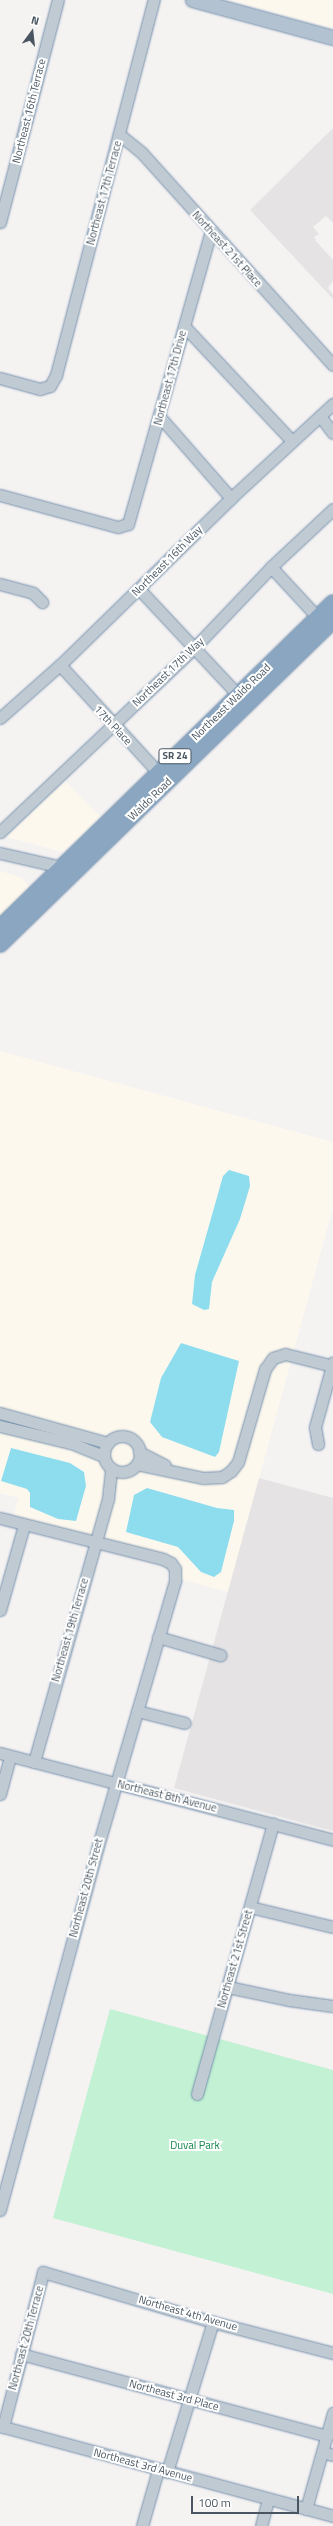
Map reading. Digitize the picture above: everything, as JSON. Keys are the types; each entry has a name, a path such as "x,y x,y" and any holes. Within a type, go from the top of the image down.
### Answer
{"highway":[{"name":"SR 24","path":"326,621 333,603"},
{"name":"Waldo Road","path":"0,944 70,870 242,699 326,621"},
{"name":"Waldo Road","path":"0,928 70,870 112,818 163,778"}],"main road":[{"path":"193,0 333,38"}],"street":[{"name":"Northeast 16th Terrace","path":"0,222 58,0"},
{"name":"Northeast 17th Terrace","path":"0,378 40,389 51,384 56,375 120,135 154,0"},
{"name":"Northeast 21st Place","path":"120,135 142,153 333,365"},
{"name":"Northeast 17th Drive","path":"0,495 118,527 128,524 160,417 211,231"},
{"path":"184,326 292,441"},
{"name":"Northeast 16th Way","path":"0,718 60,665 140,589 231,498 333,404"},
{"path":"320,416 333,433"},
{"path":"160,417 231,498"},
{"name":"Northeast 17th Way","path":"0,832 112,724 193,649 271,567 333,509"},
{"path":"271,567 326,621"},
{"path":"0,584 34,593 42,602"},
{"path":"140,589 193,649 242,699"},
{"name":"17th Place","path":"60,665 112,724 163,778"},
{"path":"0,853 70,870"},
{"path":"0,1426 66,1441 104,1456 111,1468 122,1472 137,1464 211,1478 222,1477 231,1471 238,1462 265,1369 273,1358 285,1354 333,1364 315,1427 318,1444"},
{"path":"0,1413 108,1443"},
{"path":"104,1456 108,1443 115,1437 126,1437 134,1441 139,1452 137,1464"},
{"path":"139,1452 173,1470"},
{"name":"Northeast 19th Terrace","path":"34,1762 80,1593 108,1499 111,1468"},
{"name":"Northeast 19th Terrace","path":"108,1499 122,1472"},
{"path":"0,1518 96,1543"},
{"path":"0,1610 24,1525"},
{"name":"Northeast 20th Street","path":"0,2210 116,1783 175,1581 175,1568 171,1563 96,1543"},
{"path":"158,1637 220,1655"},
{"path":"137,1711 185,1723"},
{"path":"0,1794 5,1755"},
{"name":"Northeast 8th Avenue","path":"5,1755 273,1823 333,1840"},
{"name":"Northeast 21st Street","path":"197,2094 273,1823"},
{"path":"250,1907 333,1927"},
{"path":"228,1987 289,2000 333,2006"},
{"name":"Northeast 4th Avenue","path":"43,2272 213,2322 333,2353"},
{"name":"Northeast 20th Terrace","path":"2,2426 43,2272"},
{"path":"142,2526 190,2400 213,2322"},
{"name":"Northeast 3rd Place","path":"22,2354 327,2436"},
{"path":"306,2509 328,2453 327,2436 333,2414"},
{"name":"Northeast 3rd Avenue","path":"2,2426 162,2471 333,2516"},
{"path":"261,2526 268,2499"}],"shaded area":[{"path":"230,0 333,0 333,28"},
{"path":"333,128 333,223 326,216 313,227 319,234 314,237 316,241 333,260 333,281 328,288 333,294 333,299 250,210"},
{"path":"65,781 101,817 63,852 7,837"},
{"path":"0,871 22,878 30,888 0,918"},
{"path":"0,1051 333,1142 333,1207 228,1592 181,1579 178,1564 13,1517 19,1498 0,1493"},
{"path":"259,1478 333,1498 333,1831 174,1788"}],"green space":[{"name":"Duval Park","path":"110,2009 333,2070 333,2294 53,2218"}],"water":[{"path":"229,1170 249,1176 250,1186 240,1219 212,1282 209,1309 204,1310 192,1304 195,1275 223,1176"},
{"path":"181,1343 239,1361 219,1452 215,1457 162,1437 150,1422 161,1378"},
{"path":"11,1448 70,1463 84,1472 86,1486 76,1521 58,1519 30,1507 30,1493 27,1489 1,1481"},
{"path":"147,1488 217,1508 234,1510 234,1521 221,1572 214,1577 201,1572 178,1547 126,1532 134,1495"}]}
